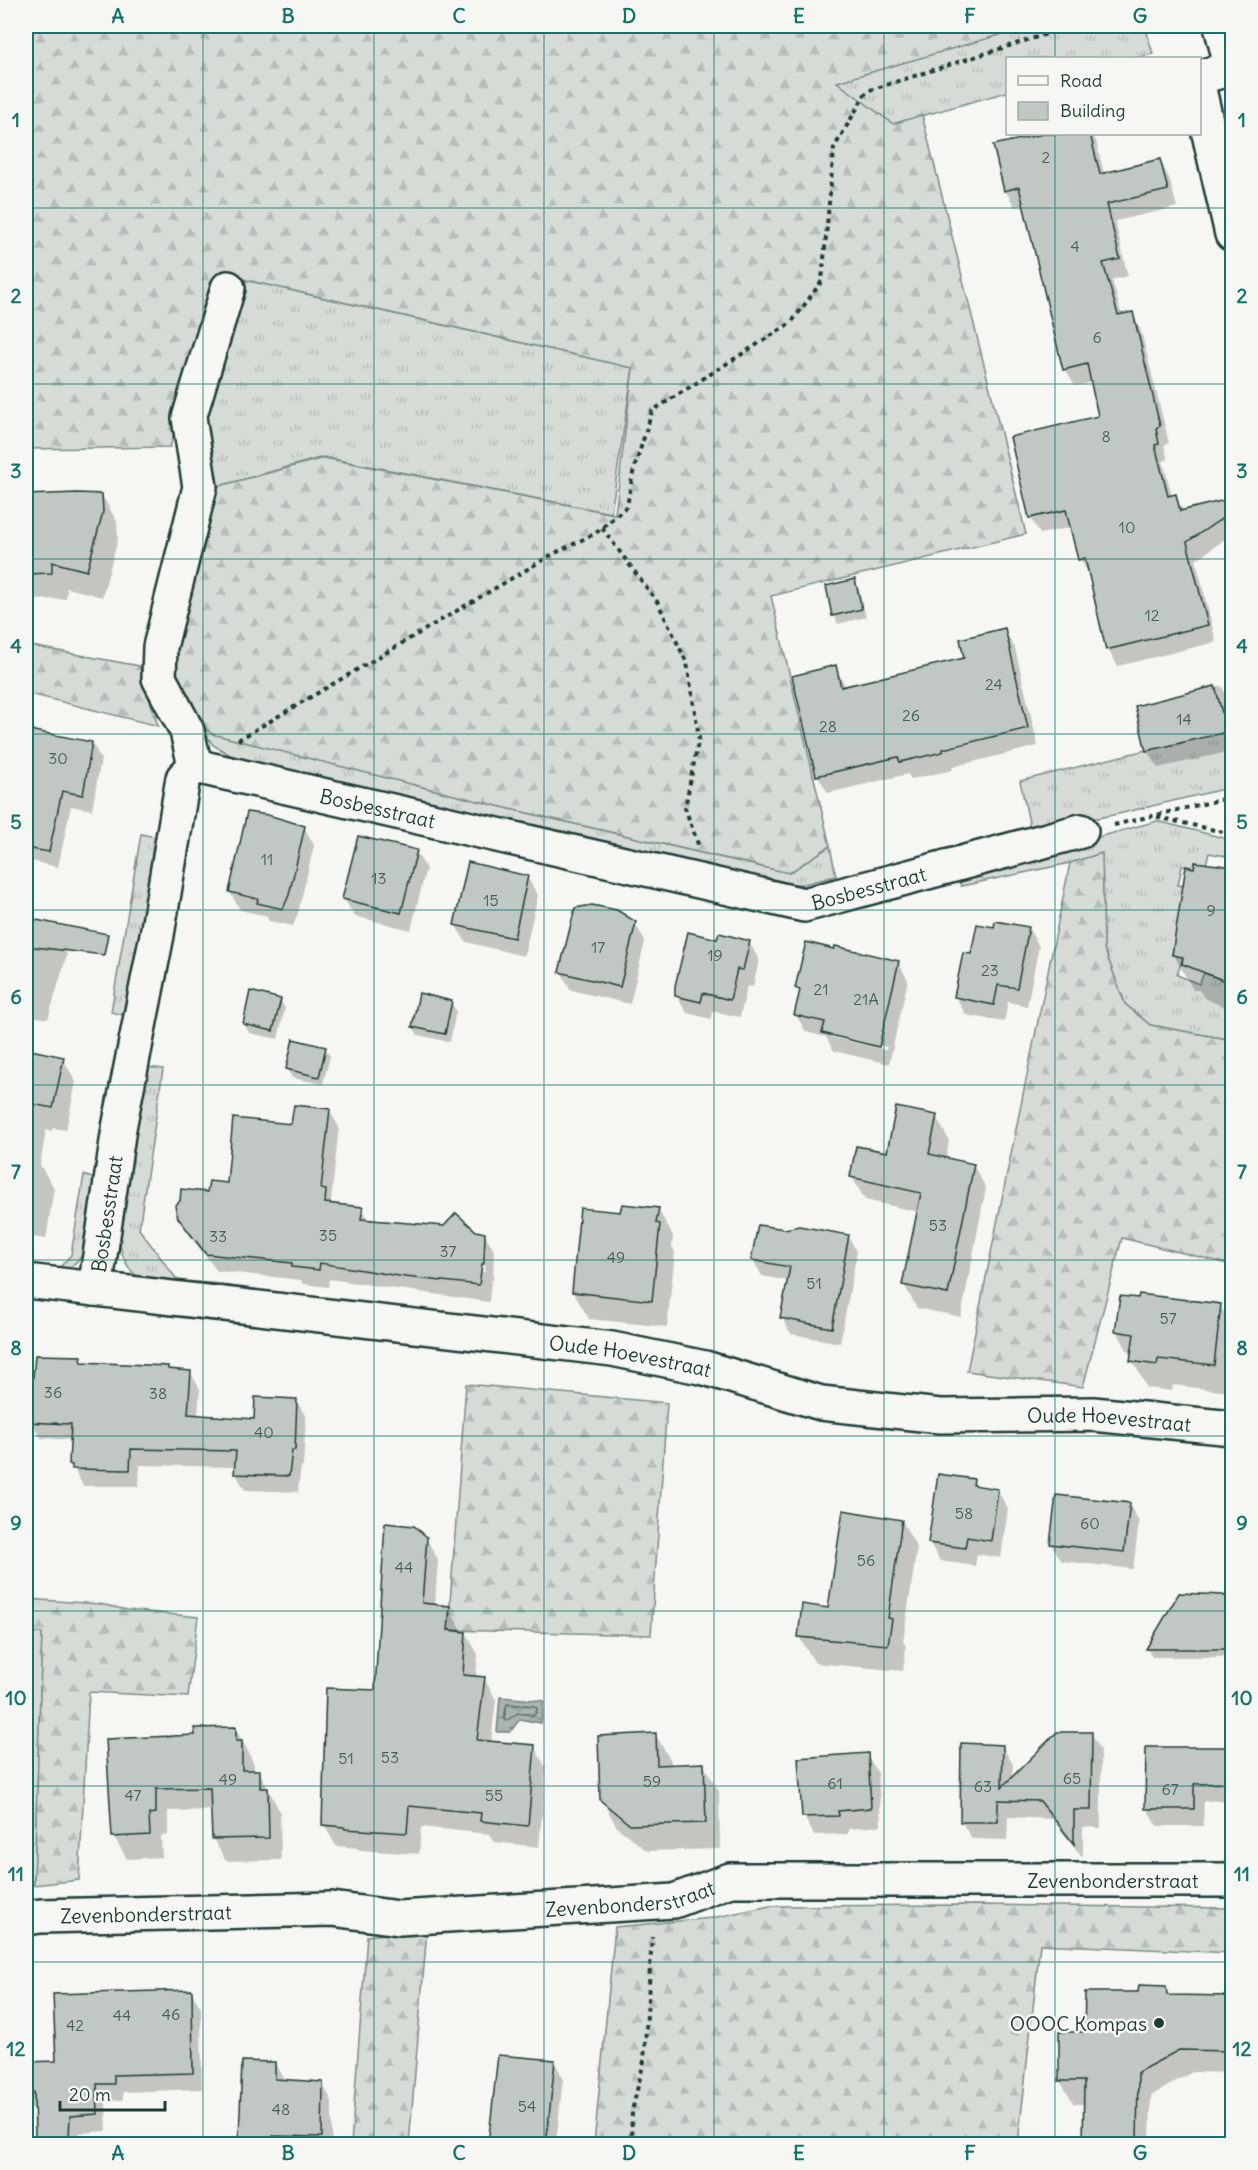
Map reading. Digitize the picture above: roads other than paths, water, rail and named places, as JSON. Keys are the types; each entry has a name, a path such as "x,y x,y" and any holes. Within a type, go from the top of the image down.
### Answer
{"street":[{"path":"1201,77 1232,68 1221,26"},
{"path":"1201,97 1233,234"},
{"path":"195,766 187,732 159,678 160,647 200,487 189,418 228,288"},
{"name":"Bosbesstraat","path":"95,1288 119,1128 157,935 183,778 195,766 804,905 1096,829"},
{"name":"Oude Hoevestraat","path":"26,1281 612,1349 705,1368 821,1403 940,1416 1093,1414 1233,1428"},
{"name":"Zevenbonderstraat","path":"26,1918 332,1909 399,1918 674,1901 730,1880 1233,1880"}],"water":[{"path":"500,1697 544,1701 541,1723 520,1719 510,1732 497,1732"}],"place":[{"name":"OOOC Kompas","path":"1159,2023"}]}
